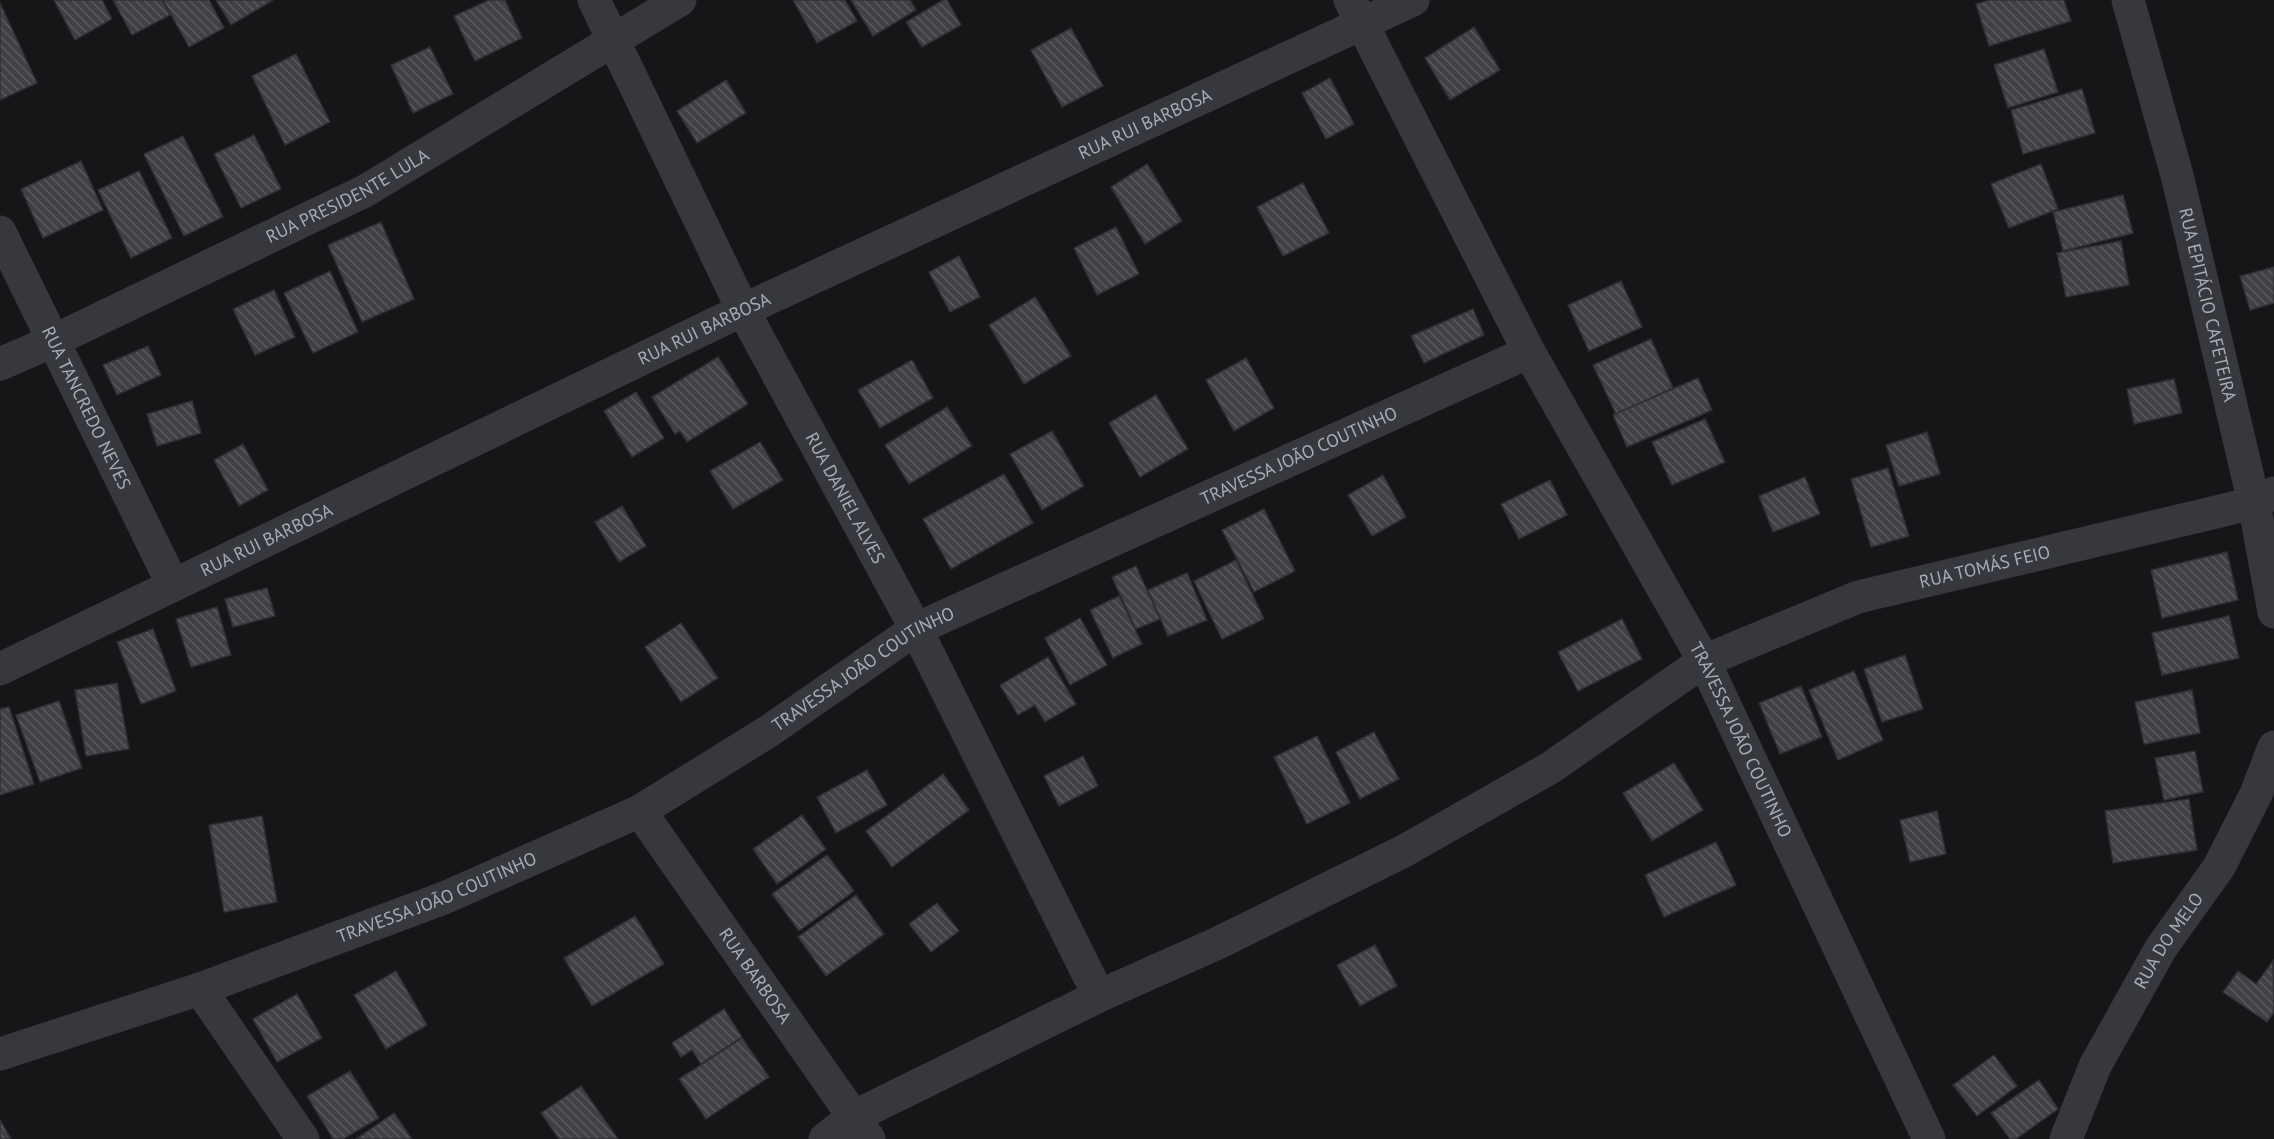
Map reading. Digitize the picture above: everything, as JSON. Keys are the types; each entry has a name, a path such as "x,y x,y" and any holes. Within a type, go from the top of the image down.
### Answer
{"street":[{"name":"RUA DANIEL ALVES","path":"594,0 743,310 916,629 1099,996"},
{"name":"RUA PRESIDENTE LULA","path":"0,364 53,341 365,191 680,0"},
{"name":"RUA RUI BARBOSA","path":"0,669 1357,11 1413,0"},
{"name":"RUA EPITÁCIO CAFETEIRA","path":"2128,0 2264,498 2274,612"},
{"name":"TRAVESSA JOÃO COUTINHO","path":"1357,11 1529,352 1704,661 1929,1139"},
{"name":"RUA TANCREDO NEVES","path":"0,232 173,585"},
{"name":"TRAVESSA JOÃO COUTINHO","path":"0,1054 200,989 444,898 640,812 769,730 916,629 1529,352"},
{"name":"RUA TOMÁS FEIO","path":"861,1128 1099,996 1218,943 1404,851 1550,768 1704,661 1858,597 2264,498"},
{"name":"RUA DO MELO","path":"2066,1139 2095,1066 2161,948 2219,867 2256,794 2274,747"},
{"name":"RUA BARBOSA","path":"640,812 861,1128"},
{"path":"200,989 303,1139"},
{"path":"825,1139 861,1128"}],"building":[{"path":"54,0 102,0 112,19 75,40"},
{"path":"113,0 162,0 170,15 132,35"},
{"path":"163,0 209,0 224,28 189,47"},
{"path":"216,0 273,0 231,25"},
{"path":"489,0 505,0 522,38 475,61 454,16"},
{"path":"793,0 845,0 857,21 817,43"},
{"path":"851,0 910,0 916,10 873,36"},
{"path":"943,0 947,0 961,25 922,47 906,22"},
{"path":"1990,0 2064,0 2071,21 1989,46 1976,4"},
{"path":"0,3 37,83 0,100"},
{"path":"1474,27 1500,70 1450,100 1425,58"},
{"path":"1071,28 1103,86 1062,107 1031,50"},
{"path":"430,47 453,94 413,113 391,65"},
{"path":"2044,49 2058,92 2008,108 1994,65"},
{"path":"296,54 330,122 285,145 252,76"},
{"path":"1330,78 1354,124 1326,139 1302,93"},
{"path":"726,80 746,113 697,143 677,111"},
{"path":"2082,89 2095,133 2023,154 2011,110"},
{"path":"254,135 281,189 241,208 214,154"},
{"path":"183,136 223,217 184,236 144,154"},
{"path":"81,161 103,210 43,238 21,189"},
{"path":"1147,164 1182,221 1145,244 1111,187"},
{"path":"2041,164 2058,209 2009,228 1991,184"},
{"path":"139,171 172,238 131,258 98,190"},
{"path":"1303,183 1329,233 1283,256 1257,207"},
{"path":"2123,195 2133,233 2063,251 2053,212"},
{"path":"381,222 414,299 362,322 328,245"},
{"path":"1116,227 1139,274 1097,295 1074,248"},
{"path":"2121,241 2129,285 2066,297 2057,253"},
{"path":"959,256 980,297 950,312 929,272"},
{"path":"2274,267 2274,303 2250,310 2240,276"},
{"path":"330,271 358,332 313,353 284,293"},
{"path":"1621,281 1642,327 1589,351 1568,305"},
{"path":"274,290 295,337 255,355 233,309"},
{"path":"1035,297 1071,356 1024,384 989,325"},
{"path":"1473,309 1484,335 1424,363 1411,336"},
{"path":"1651,339 1673,388 1616,414 1593,365"},
{"path":"148,346 161,375 117,395 103,365"},
{"path":"718,357 748,404 687,442 680,431 675,434 652,397"},
{"path":"1246,358 1274,408 1234,431 1206,380"},
{"path":"912,360 933,398 880,428 858,390"},
{"path":"1698,378 1712,410 1627,447 1613,415"},
{"path":"2174,379 2182,413 2134,424 2127,389"},
{"path":"636,392 664,438 632,457 604,411"},
{"path":"1156,395 1188,449 1140,477 1109,423"},
{"path":"192,401 201,433 157,446 147,414"},
{"path":"947,407 972,446 909,484 885,445"},
{"path":"1705,419 1725,462 1672,485 1652,442"},
{"path":"1052,431 1084,486 1042,510 1010,454"},
{"path":"1927,432 1940,474 1899,486 1886,445"},
{"path":"760,442 783,480 733,509 710,471"},
{"path":"243,444 268,490 239,506 214,460"},
{"path":"1888,468 1909,536 1871,547 1851,479"},
{"path":"1004,474 1033,523 951,569 923,519"},
{"path":"1383,475 1406,517 1372,536 1348,495"},
{"path":"1805,477 1820,514 1773,532 1759,496"},
{"path":"1550,480 1567,515 1519,539 1501,504"},
{"path":"622,506 646,546 619,562 595,522"},
{"path":"1264,509 1295,571 1254,592 1222,530"},
{"path":"2227,552 2238,600 2162,618 2151,570"},
{"path":"1236,560 1264,619 1222,639 1194,581"},
{"path":"1136,566 1160,619 1136,629 1112,577"},
{"path":"1187,573 1207,620 1168,636 1148,590"},
{"path":"267,588 275,616 233,627 225,599"},
{"path":"1119,596 1142,644 1113,658 1090,610"},
{"path":"217,607 231,655 191,667 176,619"},
{"path":"2229,616 2239,658 2162,675 2152,633"},
{"path":"1080,618 1107,665 1070,685 1045,638"},
{"path":"1622,619 1642,659 1578,691 1558,652"},
{"path":"681,623 718,678 681,702 645,647"},
{"path":"153,629 176,691 141,704 117,642"},
{"path":"1905,655 1923,709 1882,722 1864,669"},
{"path":"1048,657 1076,704 1045,722 1035,705 1018,715 1000,685"},
{"path":"1854,671 1883,740 1838,760 1809,690"},
{"path":"117,683 129,749 86,756 75,690"},
{"path":"1801,686 1822,737 1780,754 1759,703"},
{"path":"2192,690 2200,733 2144,744 2135,702"},
{"path":"59,701 82,768 40,782 16,715"},
{"path":"9,707 34,784 0,795 0,709"},
{"path":"1374,732 1399,779 1360,799 1336,752"},
{"path":"1317,736 1350,803 1307,824 1274,757"},
{"path":"2195,751 2203,792 2164,800 2155,758"},
{"path":"1083,756 1098,786 1059,806 1044,776"},
{"path":"1674,763 1703,810 1652,841 1623,793"},
{"path":"867,770 887,805 836,833 817,797"},
{"path":"943,774 969,810 892,867 866,831"},
{"path":"2189,799 2197,850 2113,863 2105,811"},
{"path":"1937,811 1946,854 1910,862 1900,820"},
{"path":"802,815 826,849 777,884 753,849"},
{"path":"262,816 277,902 224,912 209,825"},
{"path":"1716,842 1736,885 1664,917 1645,875"},
{"path":"827,855 854,891 799,931 772,894"},
{"path":"856,895 884,934 826,976 798,937"},
{"path":"937,903 959,931 931,952 909,924"},
{"path":"635,916 664,964 592,1006 564,958"},
{"path":"1375,945 1397,986 1360,1006 1337,965"},
{"path":"2273,961 2274,1012 2267,1022 2223,992 2238,971 2256,984"},
{"path":"396,971 427,1025 386,1049 354,995"},
{"path":"297,994 322,1038 277,1062 253,1019"},
{"path":"724,1009 742,1037 701,1064 692,1050 681,1057 672,1043"},
{"path":"742,1038 769,1077 706,1119 679,1079"},
{"path":"1994,1055 2017,1086 1977,1116 1953,1085"},
{"path":"350,1071 379,1118 343,1139 333,1139 307,1096"},
{"path":"2039,1080 2058,1109 2016,1139 2010,1139 1991,1113"},
{"path":"581,1086 618,1139 559,1139 541,1113"},
{"path":"394,1113 412,1139 356,1139"},
{"path":"0,1120 11,1139 0,1139"}]}
